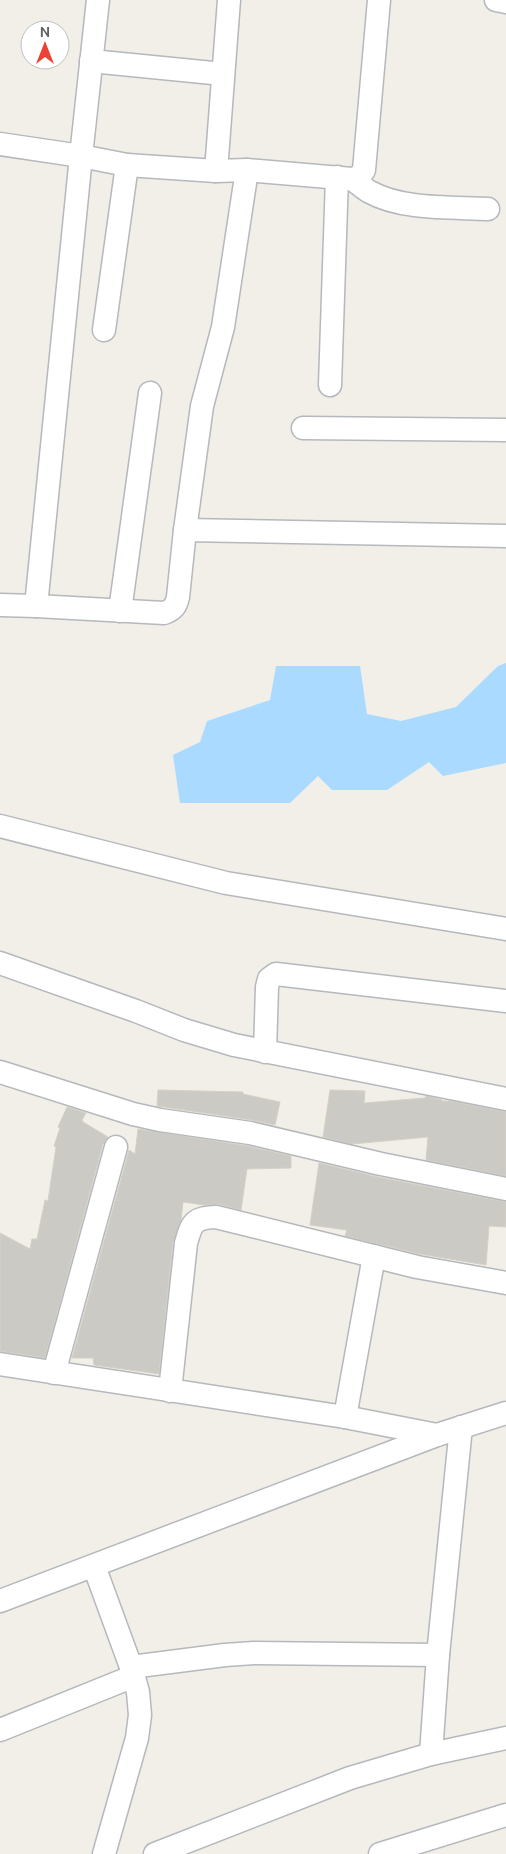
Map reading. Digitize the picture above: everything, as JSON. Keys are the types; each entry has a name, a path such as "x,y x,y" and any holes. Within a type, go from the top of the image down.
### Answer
{"street":[{"path":"36,606 98,0"},
{"path":"216,171 229,0"},
{"path":"0,144 127,165 216,171 247,170 345,178 359,177 364,170 379,0"},
{"path":"496,0 506,2"},
{"path":"91,60 223,74"},
{"path":"104,330 127,165"},
{"path":"0,605 164,613 172,611 178,598 202,406 223,327 247,170"},
{"path":"345,178 370,192 392,201 488,209"},
{"path":"330,385 345,178"},
{"path":"120,611 150,393"},
{"path":"303,428 506,430"},
{"path":"185,530 506,536"},
{"path":"0,826 226,883 506,929"},
{"path":"0,963 184,1030 265,1052 506,1099"},
{"path":"265,1052 267,987 269,979 276,974 506,1001"},
{"path":"2,1078 160,1120 250,1133 381,1164 506,1189"},
{"path":"54,1373 116,1147"},
{"path":"170,1391 186,1243 191,1226 202,1218 216,1217 417,1267 506,1283"},
{"path":"345,1417 374,1256"},
{"path":"0,1364 345,1417 437,1435"},
{"path":"0,1601 437,1435 506,1413"},
{"path":"431,1754 438,1655 461,1427"},
{"path":"94,1566 132,1672 138,1692 140,1715 137,1738 104,1854"},
{"path":"0,1730 132,1672 225,1655 254,1653 438,1655"},
{"path":"155,1854 350,1778 431,1754 506,1738"},
{"path":"380,1854 506,1815"}],"water":[{"path":"506,663 506,763 443,776 429,762 387,790 332,790 318,776 290,803 180,803 173,755 200,742 207,721 270,700 276,666 360,666 367,714 401,721 456,707 498,666"}],"building":[{"path":"158,1090 243,1092 243,1094 280,1102 275,1125 157,1106"},
{"path":"330,1090 365,1091 364,1103 425,1098 426,1096 442,1101 451,1101 506,1112 506,1176 426,1160 428,1137 352,1144 323,1137"},
{"path":"67,1107 86,1113 82,1120 83,1122 108,1137 103,1144 45,1358 0,1351 0,1233 30,1249 32,1239 37,1239 45,1200 48,1201 56,1147 54,1146 60,1128 58,1127"},
{"path":"138,1129 248,1146 291,1156 291,1168 247,1169 241,1210 219,1204 204,1205 183,1202 181,1220 173,1242 159,1374 94,1365 93,1358 72,1358 129,1150 135,1154"},
{"path":"319,1163 378,1177 506,1202 506,1227 489,1226 486,1265 420,1254 345,1236 347,1230 310,1225"}]}
